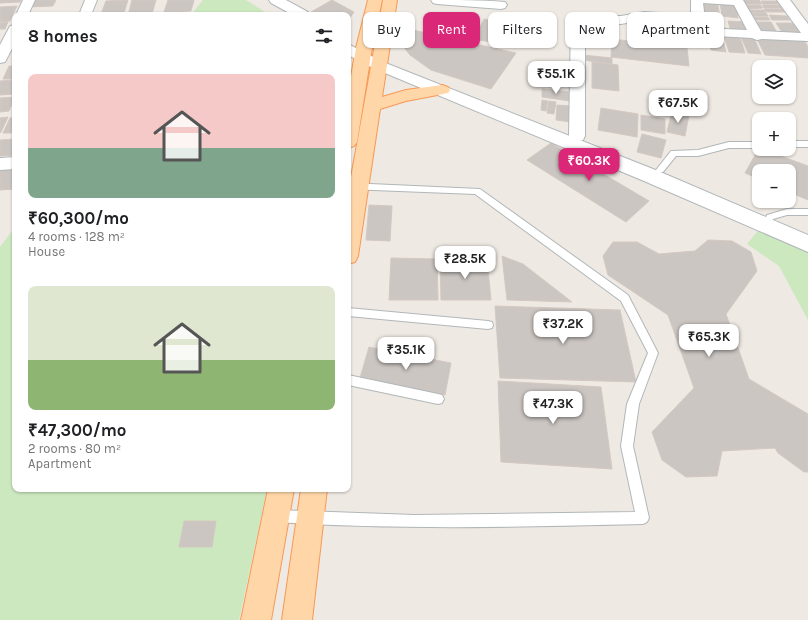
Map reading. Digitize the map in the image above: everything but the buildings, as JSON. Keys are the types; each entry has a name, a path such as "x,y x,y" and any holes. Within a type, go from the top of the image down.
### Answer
{"main road":[{"path":"351,115 358,51 375,0"},
{"path":"351,221 354,186 372,107 390,0"},
{"path":"271,2 283,12"},
{"path":"271,2 296,12"},
{"path":"351,43 358,51 442,90 651,176 768,222 808,234"},
{"path":"379,61 577,136 660,170 768,222 808,244"},
{"path":"372,107 392,98 412,93 442,90"},
{"path":"256,620 280,492"},
{"path":"297,620 313,492"}],"street":[{"path":"23,12 29,0"},
{"path":"86,12 91,0"},
{"path":"437,0 501,5"},
{"path":"577,136 578,19 621,20 644,16 698,19 697,0"},
{"path":"708,0 738,1 757,36"},
{"path":"783,0 808,32"},
{"path":"724,34 808,37"},
{"path":"0,59 12,35"},
{"path":"0,164 12,163"}],"lane":[{"path":"660,170 674,153 698,153 729,145 752,144"},
{"path":"796,144 808,144"},
{"path":"276,516 461,521 643,518 627,446 633,404 652,353 625,298 477,191 354,186"},
{"path":"768,222 787,212 808,212"},
{"path":"351,312 488,325"},
{"path":"351,381 438,399"}],"green space":[{"path":"203,0 246,0 265,12 193,12"},
{"path":"12,231 12,492 266,492 239,620 0,620 0,247"},
{"path":"758,231 808,251 808,320 779,266 747,244"}]}
